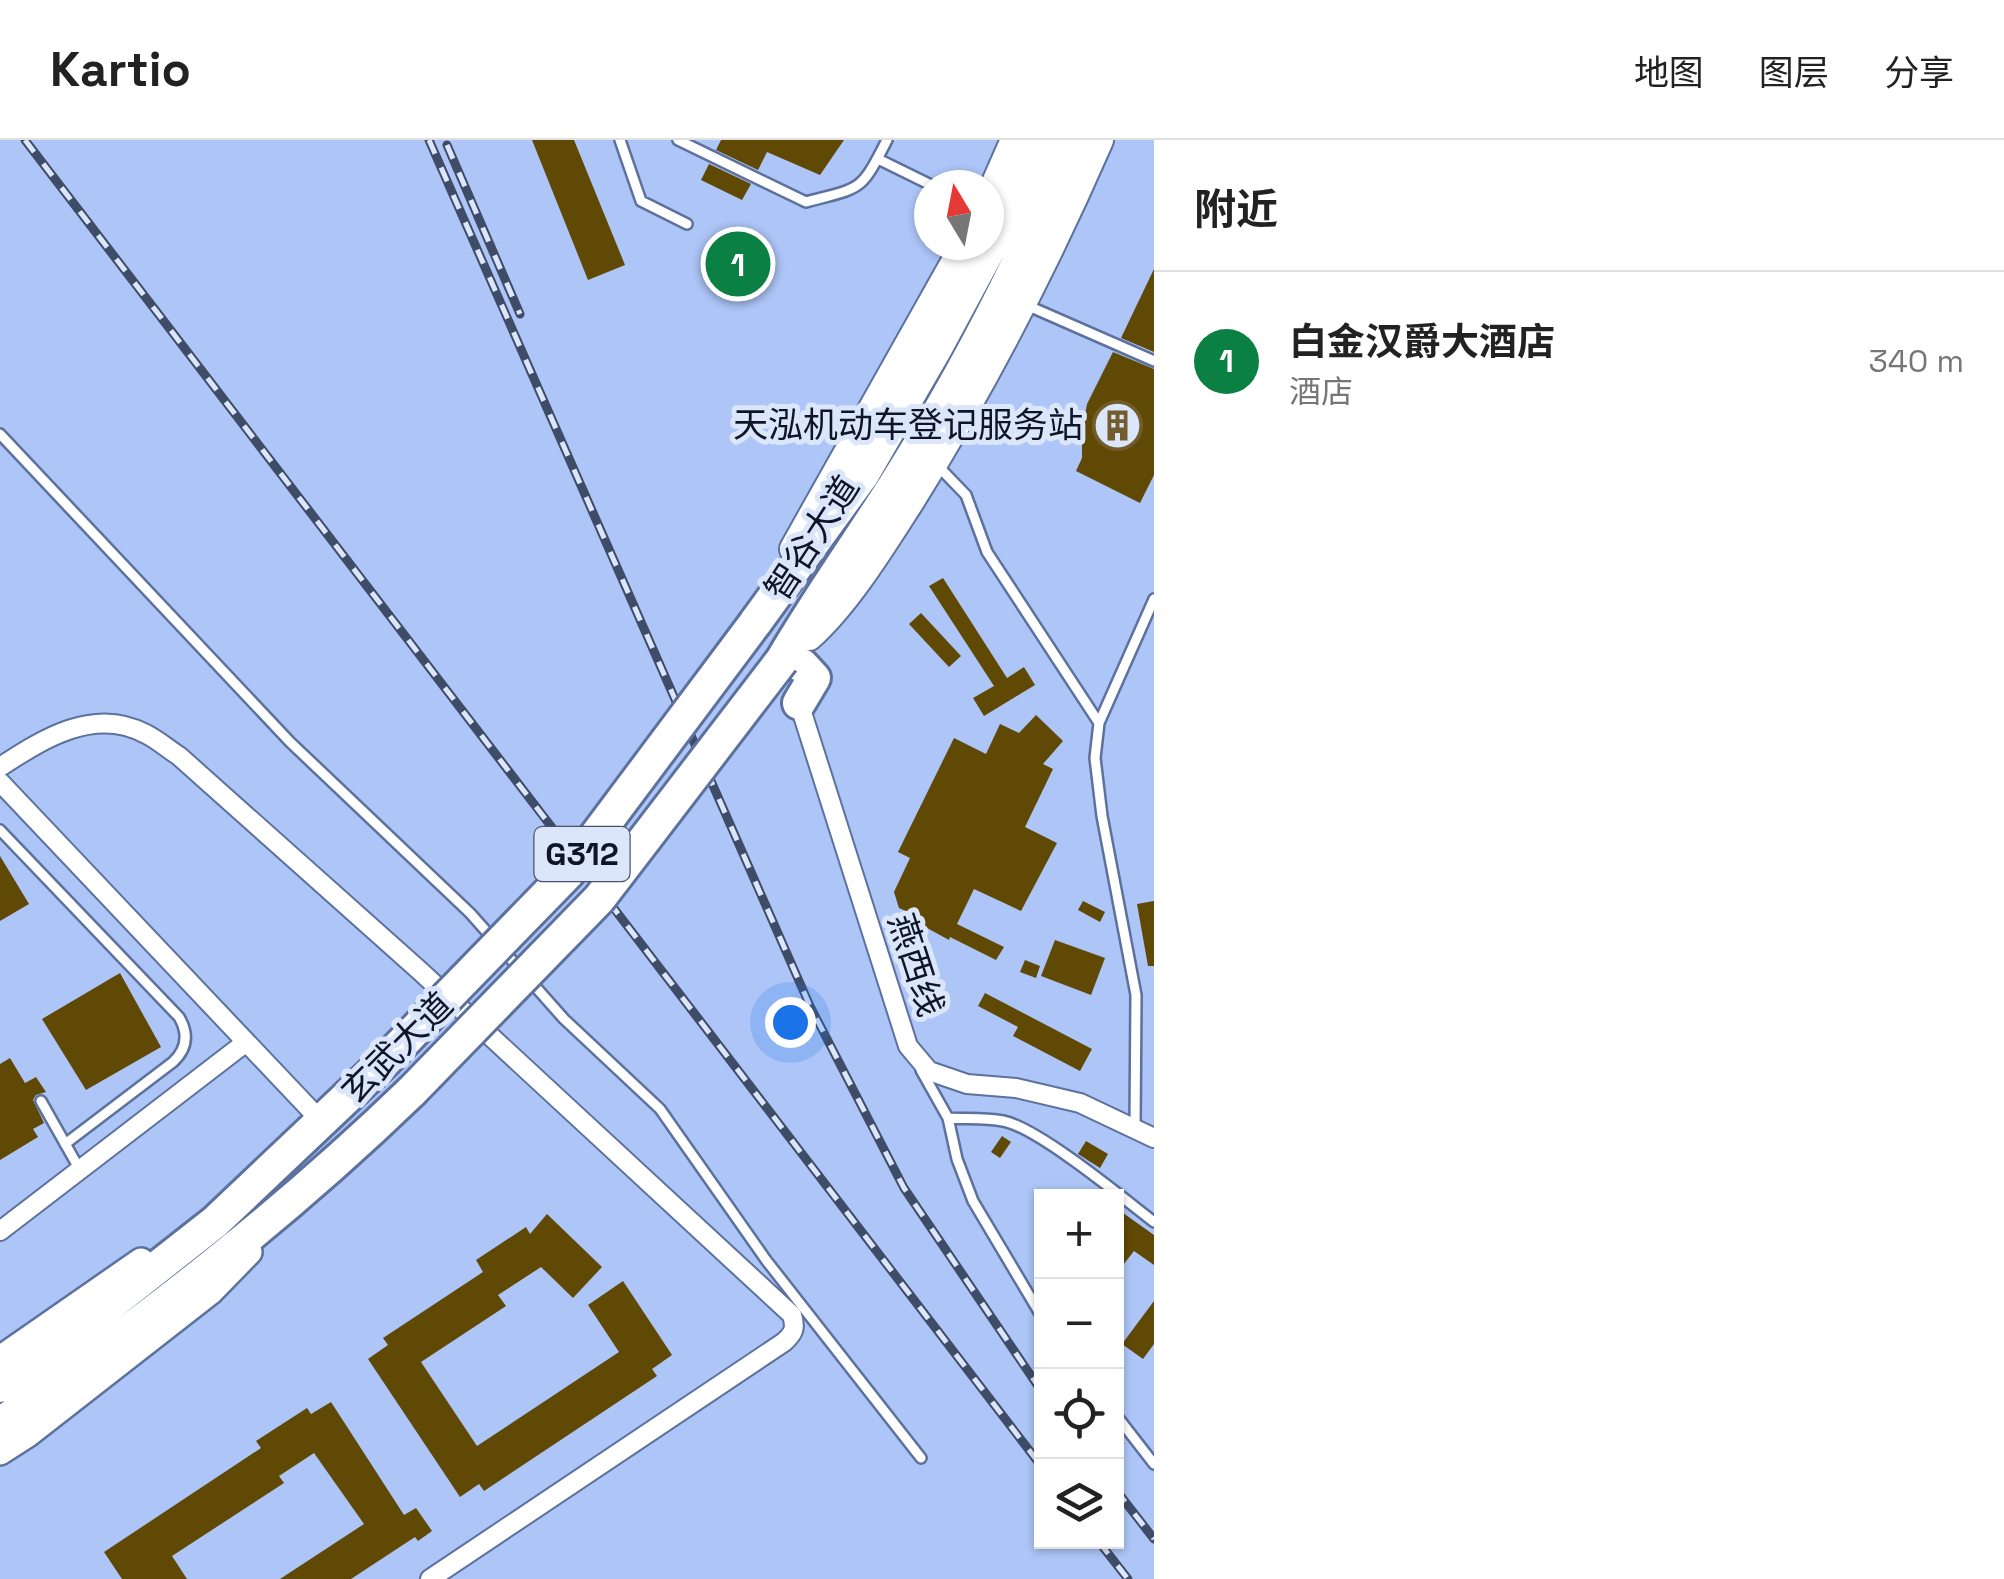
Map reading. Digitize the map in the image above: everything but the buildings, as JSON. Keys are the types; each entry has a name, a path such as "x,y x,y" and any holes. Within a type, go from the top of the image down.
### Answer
{"highway":[{"name":"智谷大道","path":"782,660 816,616 895,484 1041,140"},
{"name":"智谷大道","path":"754,623 949,358 1042,216 1073,140"},
{"path":"800,703 819,669 816,616"},
{"name":"玄武大道","path":"0,1386 200,1233 384,1062 568,873 754,623"},
{"name":"玄武大道","path":"0,1424 101,1353 262,1228 412,1092 599,899 782,660"},
{"path":"782,660 802,664 814,678 800,703"}],"main road":[{"path":"1002,170 1016,140"},
{"path":"816,616 882,546 935,462 1022,302 1098,140"},
{"path":"754,623 956,260"}],"street":[{"name":"燕西线","path":"800,703 908,1046 928,1071 967,1084 1016,1088 1080,1104 1154,1138"},
{"path":"0,767 64,730 103,724 126,726 146,734 179,756 448,996 792,1315 793,1334 784,1342 430,1579"},
{"path":"0,782 322,1122"},
{"path":"0,1231 245,1043"},
{"path":"0,1359 294,1149"},
{"path":"0,1452 210,1292 337,1164"}],"lane":[{"path":"620,140 641,201 688,224"},
{"path":"678,140 806,202 858,188 887,140"},
{"path":"878,159 914,177"},
{"path":"1022,302 1154,361"},
{"path":"0,434 290,742 470,913 564,1018 660,1109 766,1260 921,1458"},
{"path":"935,462 966,495 987,552 1098,723"},
{"path":"1135,1128 1136,995 1095,758 1098,723 1154,599"},
{"path":"0,830 179,1018 186,1032 185,1046 174,1062 65,1144"},
{"path":"908,1046 948,1118 957,1159 973,1201 1034,1304"},
{"path":"41,1102 80,1170"},
{"path":"948,1118 1007,1121 1082,1168 1154,1222"},
{"path":"795,1325 812,1316"},
{"path":"1124,1425 1154,1464"}],"railway":[{"path":"25,140 1036,1459"},
{"path":"429,140 810,1006 904,1188 1034,1380"},
{"path":"447,145 520,314"},
{"path":"1124,1500 1154,1539"},
{"path":"1104,1549 1128,1579"}],"place":[{"name":"白金汉爵大酒店","path":"738,264"},
{"name":"天泓机动车登记服务站","path":"1118,425"}]}
